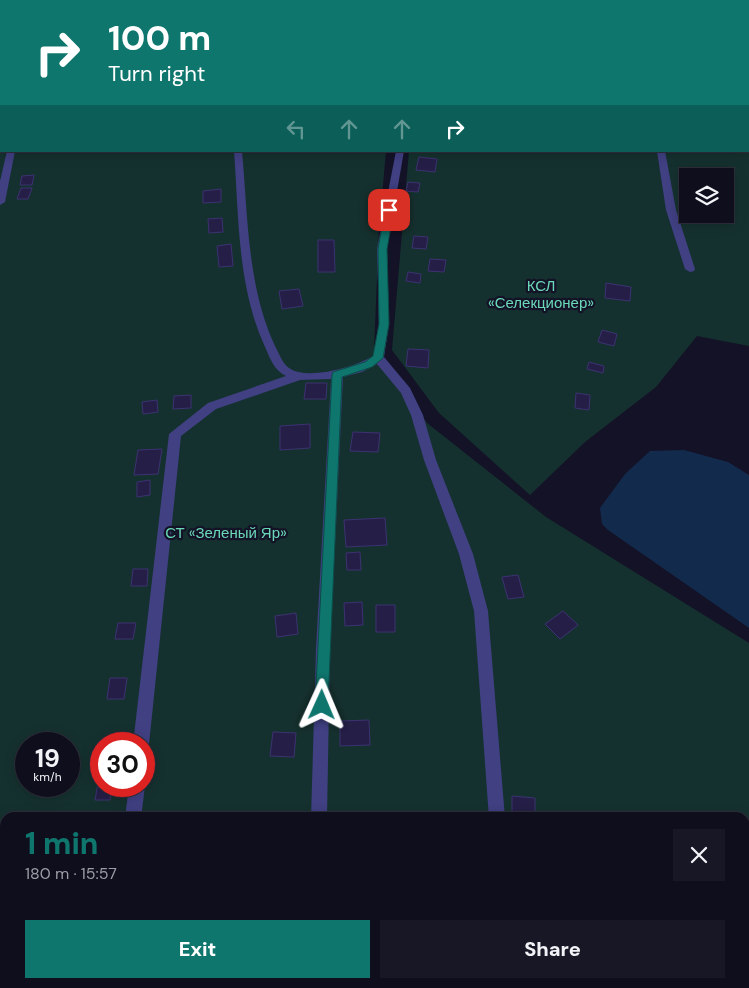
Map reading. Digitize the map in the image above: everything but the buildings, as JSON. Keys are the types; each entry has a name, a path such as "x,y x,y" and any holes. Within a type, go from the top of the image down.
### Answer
{"street":[{"path":"0,202 11,152"},
{"path":"238,152 247,258 255,304 266,341 283,369 296,377"},
{"path":"142,732 175,434 212,406 296,377 337,375 368,364 378,358 384,324 382,249 400,152"},
{"path":"661,152 671,210 690,268"},
{"path":"378,358 406,392 417,415 430,460 466,554 481,611 498,812"},
{"path":"319,812 323,649 337,375"},
{"path":"134,812 136,797"}],"green space":[{"name":"СТ «Зеленый Яр»","path":"0,152 386,152 379,230 374,350 427,423 546,517 749,643 749,812 0,812"},
{"name":"КСЛ «Селекционер»","path":"409,152 749,152 749,346 697,336 656,387 585,442 530,495 439,413 392,350"}],"water":[{"path":"684,450 728,462 749,475 749,628 602,524 600,508 625,474 650,451"}],"route":[{"path":"322,705 323,649 337,375 350,372 378,358 384,324 382,249 389,210"}]}
